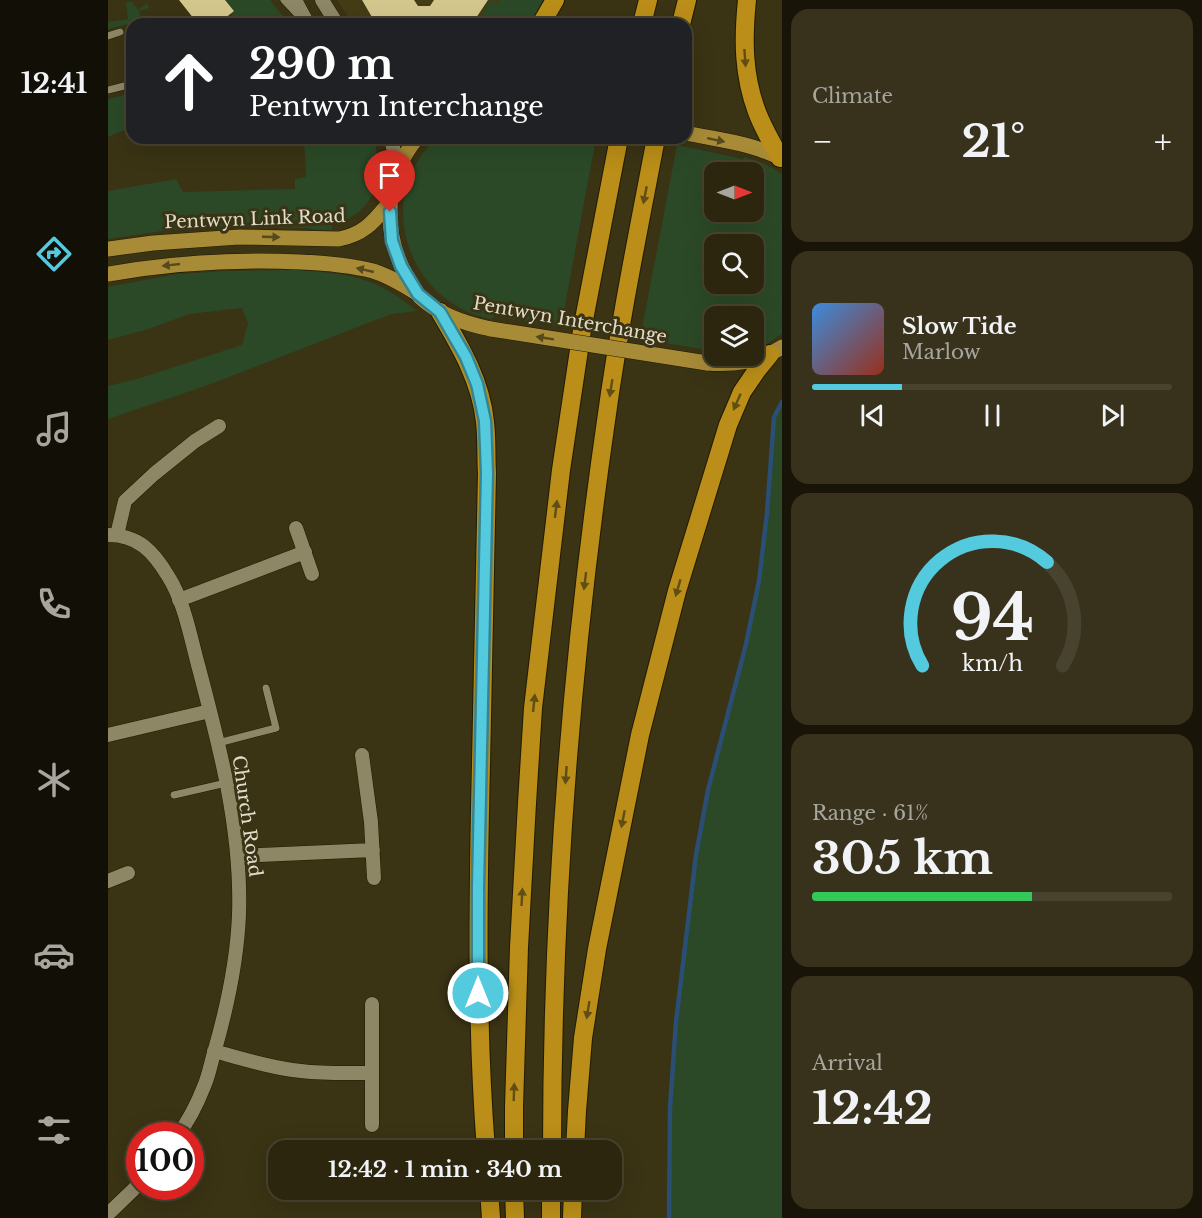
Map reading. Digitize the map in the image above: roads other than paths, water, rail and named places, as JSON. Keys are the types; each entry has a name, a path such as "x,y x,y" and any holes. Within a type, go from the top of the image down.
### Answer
{"highway":[{"path":"544,18 555,0"},
{"path":"644,18 648,0"},
{"path":"682,18 687,0"},
{"path":"747,0 744,61 751,97 762,124 781,159"},
{"path":"514,1140 519,947 533,708 561,470 582,330 618,144"},
{"path":"552,1140 553,1043 560,861 568,743 580,626 606,419 622,318 655,144"},
{"path":"440,312 466,357 477,384 485,421 487,473 478,875 478,993 485,1140"},
{"path":"576,1140 583,1038 597,949 640,735 677,591 728,425 742,392 757,370 776,351"},
{"path":"490,1200 491,1218"},
{"path":"514,1200 515,1218"},
{"path":"552,1200 552,1218"},
{"path":"572,1218 573,1200"}],"main road":[{"path":"692,134 746,146 781,159"},
{"name":"Pentwyn Interchange","path":"413,144 403,159 395,179 390,202 392,241 401,266 418,294 440,312 491,329 706,363 739,363 776,351"},
{"name":"Pentwyn Link Road","path":"108,249 153,243 238,237 329,240 344,238 366,229 390,202"},
{"path":"108,274 190,263 261,261 310,263 349,266 372,271 393,279 418,294"}],"street":[{"path":"295,0 305,18"},
{"path":"322,0 333,18"},
{"path":"392,144 395,179"},
{"path":"112,535 125,501 195,441 219,426"},
{"path":"296,528 312,574"},
{"name":"Church Road","path":"112,535 136,540 151,552 170,578 179,600 218,743 238,856 239,915 231,986 206,1083 186,1122"},
{"path":"179,600 305,552"},
{"path":"108,735 210,711"},
{"path":"362,755 371,822 374,878"},
{"path":"238,856 373,850"},
{"path":"108,880 128,873"},
{"path":"372,1004 372,1125"},
{"path":"214,1051 300,1071 372,1073"},
{"path":"108,1214 126,1197"}],"lane":[{"path":"284,0 302,18"},
{"path":"108,36 120,32"},
{"path":"108,90 126,86"},
{"path":"218,743 276,728 266,688"},
{"path":"174,795 226,783"}],"waterway":[{"path":"669,1218 670,1108 676,1022 696,855 708,790 746,644 759,581 774,417 782,402"}]}
